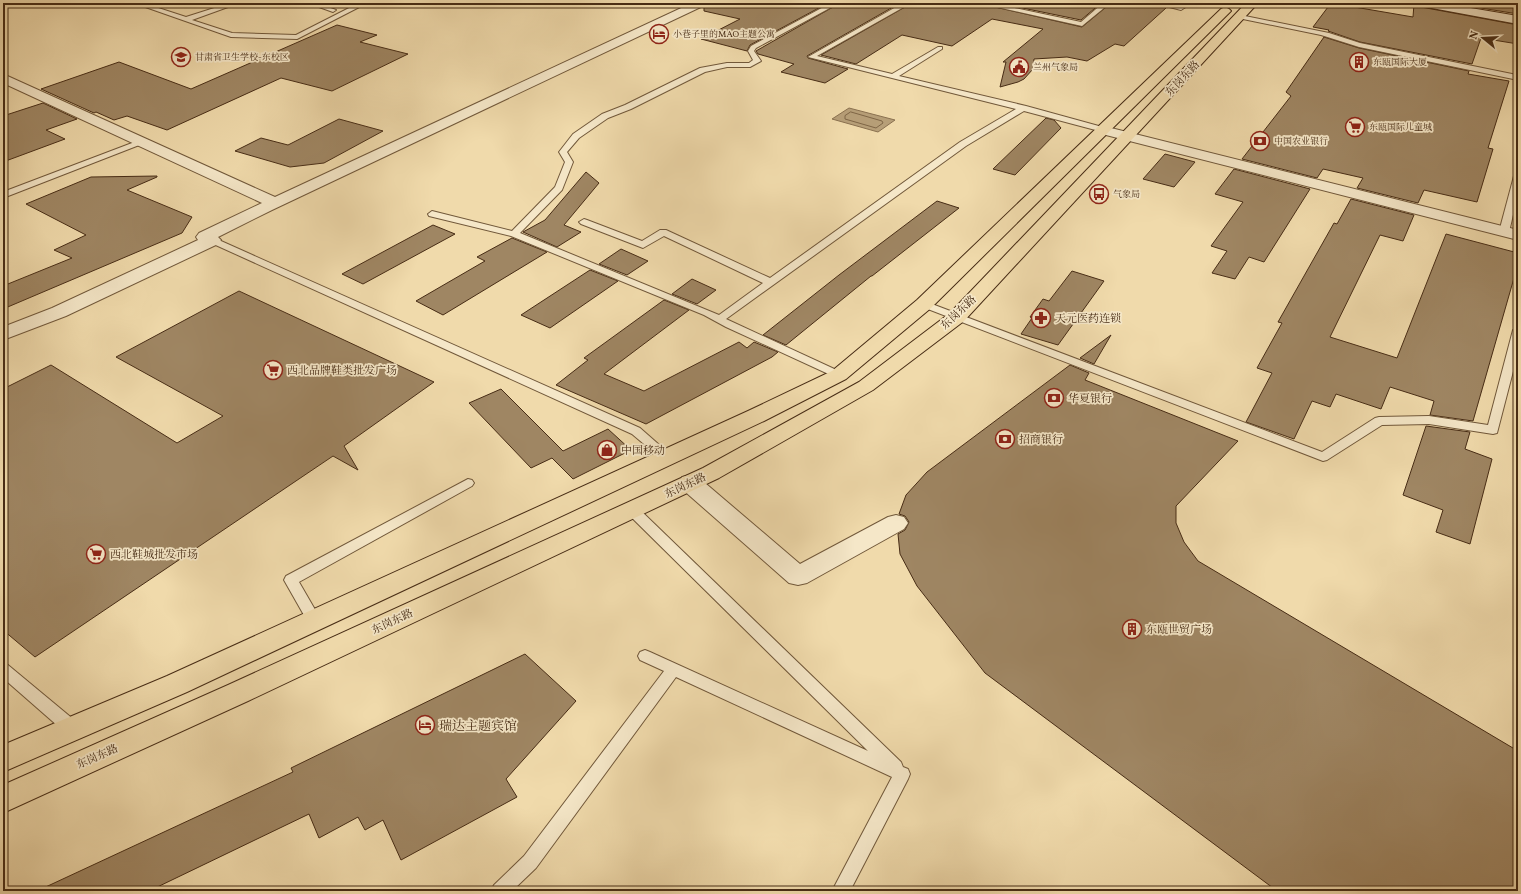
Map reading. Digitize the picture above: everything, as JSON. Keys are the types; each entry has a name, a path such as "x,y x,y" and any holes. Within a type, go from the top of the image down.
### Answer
{"main road":[{"name":"东岗东路","path":"3,759 177,684 805,393 838,375 924,304 1103,130 1242,8"},
{"name":"东岗东路","path":"3,799 238,693 711,473 866,386 957,317 1127,136 1242,8"}],"street":[{"path":"212,240 205,237 274,202 628,39 701,3"},
{"path":"1421,3 1518,20"},
{"path":"3,78 212,175 274,202"},
{"path":"1103,130 1511,234"},
{"path":"3,334 59,312 212,240"},
{"path":"690,482 798,576 896,523"}],"lane":[{"path":"137,3 231,35 297,37 364,3"},
{"path":"187,19 236,3"},
{"path":"311,3 333,10"},
{"path":"514,234 559,188 569,162 563,152 576,136 605,116 628,107 703,70 727,65 750,65 757,60 751,51 753,47 836,3"},
{"path":"908,3 811,57 1023,108 1103,130"},
{"path":"982,3 1082,24 1107,3"},
{"path":"1157,3 1181,8 1189,3"},
{"path":"1242,8 1359,45 1518,78"},
{"path":"1323,34 1434,56"},
{"path":"894,77 940,48"},
{"path":"719,319 963,144 1023,108"},
{"path":"3,195 143,142"},
{"path":"1511,234 1518,176"},
{"path":"432,214 514,234 701,310 838,375"},
{"path":"584,222 643,244 663,232 770,282"},
{"path":"212,240 636,431 667,457"},
{"path":"924,304 1323,457 1379,421 1429,420 1492,430 1518,330"},
{"path":"314,620 291,580 468,483"},
{"path":"632,510 902,774"},
{"path":"645,656 902,774"},
{"path":"3,669 73,729"},
{"path":"500,891 530,862 674,669"},
{"path":"841,891 902,774"}],"water":[{"path":"849,108 895,120 878,132 832,119"}],"building":[{"path":"708,3 828,3 750,45 747,51 701,39 740,19 704,11 704,7"},
{"path":"840,3 900,3 807,56 808,58 848,69 825,83 781,72 794,64 758,54 756,51"},
{"path":"912,3 978,3 1082,27 1111,3 1153,3 1166,8 1124,46 1115,44 1087,61 1067,57 1034,59 1033,69 1024,79 1000,87 1006,62 1003,62 1043,29 992,19 952,46 902,35 856,64 821,55"},
{"path":"998,3 1101,3 1081,20"},
{"path":"1331,3 1413,17 1414,4 1421,7 1518,25 1518,44 1481,38 1472,64 1360,42 1328,31 1329,30 1313,27"},
{"path":"1450,3 1518,3 1518,14"},
{"path":"337,25 377,35 360,42 408,54 332,91 281,78 167,130 127,116 114,120 96,112 94,113 41,89 119,62 191,89"},
{"name":"东瓯国际儿童城","path":"1324,37 1359,48 1469,71 1468,74 1509,81 1488,148 1493,149 1477,202 1424,190 1418,203 1357,188 1363,178 1323,169 1317,178 1242,159 1291,96 1286,92"},
{"path":"43,103 77,119 46,130 65,139 3,162 3,116"},
{"path":"1046,118 1054,120 1061,128 1015,175 993,169"},
{"path":"339,119 383,131 324,163 290,167 235,151 261,138 288,145"},
{"path":"1165,154 1195,162 1174,187 1143,179"},
{"path":"1234,169 1310,189 1264,262 1249,257 1235,279 1212,273 1227,251 1211,246 1243,202 1215,194"},
{"path":"586,172 599,183 564,225 581,232 557,247 523,232 545,220"},
{"path":"157,176 127,190 192,217 182,233 3,309 3,286 72,258 54,250 86,235 26,204 91,177"},
{"path":"1351,199 1414,215 1403,241 1380,235 1330,337 1397,358 1446,234 1518,253 1518,264 1473,421 1430,415 1434,401 1390,387 1381,409 1336,394 1330,407 1312,401 1294,439 1246,422 1272,373 1257,368 1282,323 1278,322 1334,223 1337,224"},
{"path":"937,201 959,208 871,276 786,345 763,335 839,275"},
{"path":"433,225 455,234 363,284 342,274"},
{"path":"512,238 547,252 443,315 416,301 485,261 477,257"},
{"path":"621,249 648,261 627,275 599,264"},
{"path":"590,270 618,281 550,328 521,315"},
{"path":"1072,271 1104,281 1058,345 1021,334 1032,318 1030,317 1043,299 1049,301"},
{"path":"692,279 716,290 697,304 672,294"},
{"name":"西北鞋城批发市场","path":"239,291 434,382 344,446 358,470 333,456 35,657 3,630 3,389 51,365 177,443 223,416 116,357"},
{"path":"664,300 689,310 604,374 644,391 739,342 747,348 754,342 778,352 772,357 646,424 556,385 588,360 584,358"},
{"path":"1111,335 1094,364 1080,358"},
{"name":"东瓯世贸广场","path":"1070,365 1089,373 1085,380 1238,441 1176,506 1176,523 1184,542 1198,561 1518,751 1518,891 1277,891 985,673 917,586 900,554 898,534 905,530 909,522 905,516 899,514 906,495 927,472"},
{"path":"501,389 563,451 608,429 631,450 573,479 552,458 531,468 469,403"},
{"path":"1426,426 1470,432 1465,449 1492,459 1470,544 1436,532 1443,510 1403,495"},
{"path":"525,654 576,701 506,779 517,797 401,860 383,820 365,830 358,817 319,838 309,814 149,891 37,891 293,772 291,768"}],"place":[{"name":"小巷子里的MAO主题公寓","path":"659,34"},
{"name":"甘肃省卫生学校-东校区","path":"181,57"},
{"name":"东瓯国际大厦","path":"1359,62"},
{"name":"兰州气象局","path":"1019,67"},
{"name":"东瓯国际儿童城","path":"1355,127"},
{"name":"中国农业银行","path":"1260,141"},
{"name":"气象局","path":"1099,194"},
{"name":"天元医药连锁","path":"1041,318"},
{"name":"西北品牌鞋类批发广场","path":"273,370"},
{"name":"华夏银行","path":"1054,398"},
{"name":"招商银行","path":"1005,439"},
{"name":"中国移动","path":"607,450"},
{"name":"西北鞋城批发市场","path":"96,554"},
{"name":"东瓯世贸广场","path":"1132,629"},
{"name":"瑞达主题宾馆","path":"425,725"}]}
